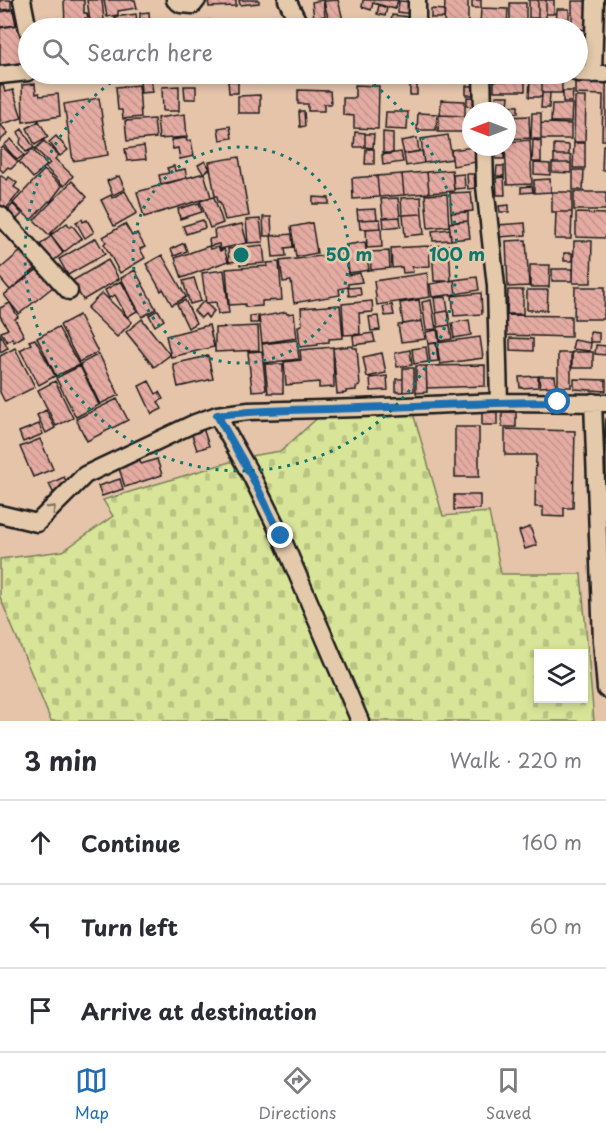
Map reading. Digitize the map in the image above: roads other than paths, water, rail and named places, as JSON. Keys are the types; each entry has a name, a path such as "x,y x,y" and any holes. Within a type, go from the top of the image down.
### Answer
{"street":[{"path":"22,0 26,18"},
{"path":"176,0 181,4 193,5 197,0"},
{"path":"287,0 296,18"},
{"path":"417,0 417,18"},
{"path":"592,74 595,0"},
{"path":"0,75 18,73"},
{"path":"482,84 483,102"},
{"path":"484,156 484,186 496,286 499,402"},
{"path":"0,215 69,291"},
{"path":"0,514 37,523 85,476 195,423 217,415 249,411 499,402 599,403 602,641 606,689"},
{"path":"217,415 252,477 281,536 360,721"}]}
